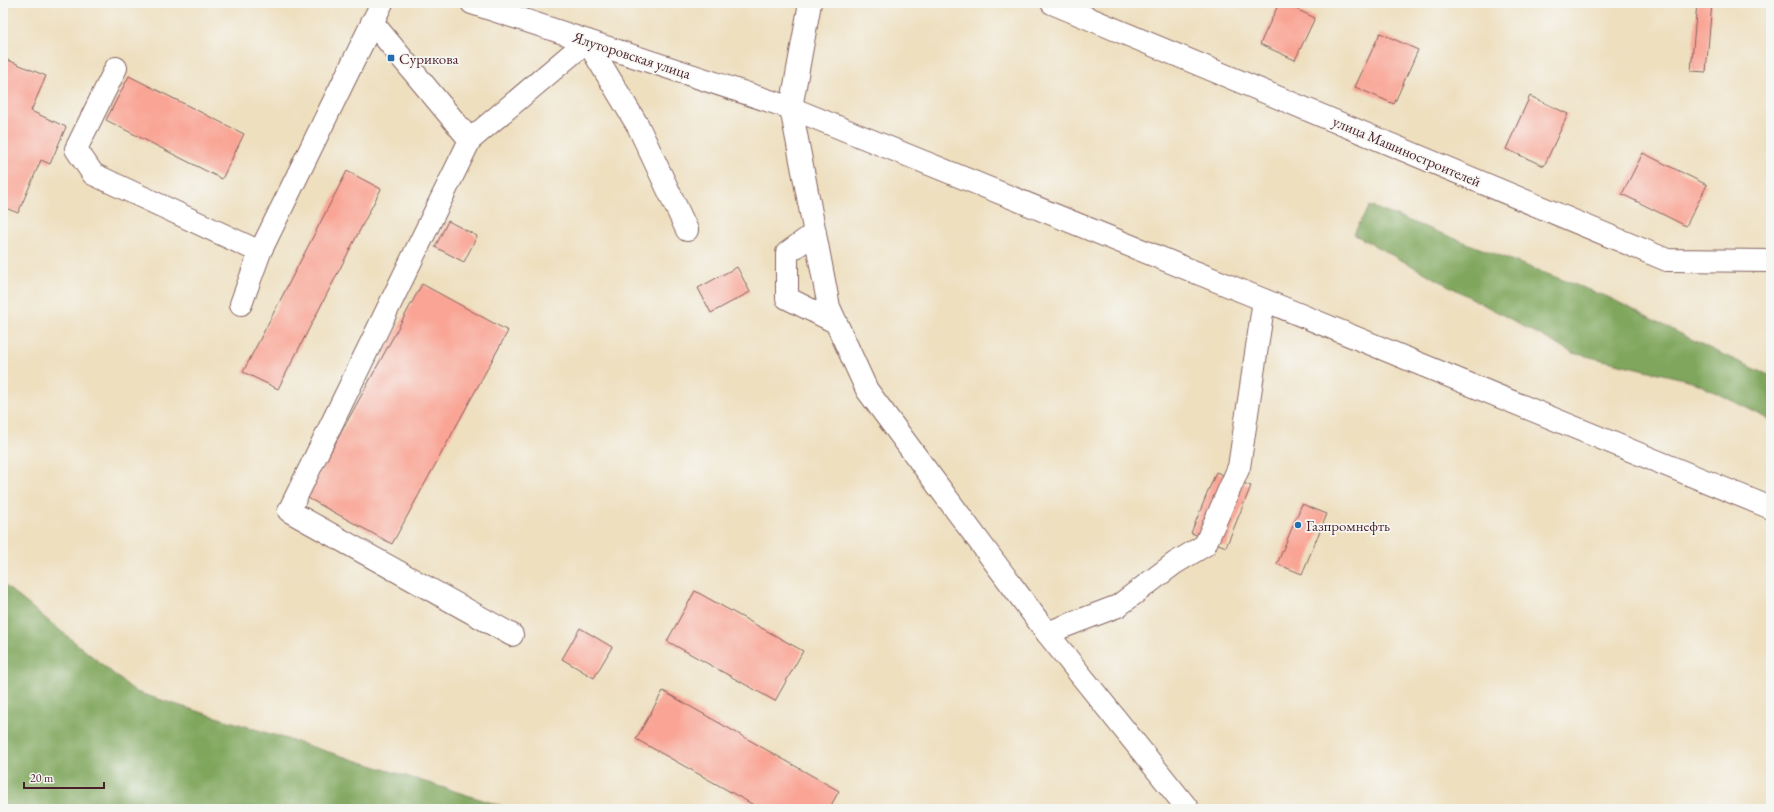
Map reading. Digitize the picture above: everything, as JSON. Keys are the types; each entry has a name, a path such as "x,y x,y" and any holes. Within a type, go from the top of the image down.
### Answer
{"street":[{"path":"241,304 260,252 382,3"},
{"name":"Ялуторовская улица","path":"472,3 791,108 1771,508"},
{"path":"810,3 791,108 829,308 866,390 1047,634 1188,809"},
{"name":"улица Машиностроителей","path":"1052,3 1667,260 1771,261"},
{"path":"372,22 470,140"},
{"path":"512,635 289,511 470,140 587,40 638,126 687,230"},
{"path":"116,68 76,149 93,174 260,252"},
{"path":"815,233 787,253 787,298 835,322"},
{"path":"1047,634 1118,606 1175,563 1205,545 1239,467 1264,300"}],"green space":[{"path":"1370,206 1610,298 1715,351 1771,376 1771,420 1692,381 1573,353 1353,234"},
{"path":"3,584 136,692 512,809 3,809"}],"building":[{"path":"1279,3 1283,3 1315,18 1295,60 1260,44"},
{"path":"1697,3 1712,3 1706,72 1691,71"},
{"path":"1380,33 1418,50 1394,104 1355,87"},
{"path":"3,58 46,76 31,111 66,127 50,164 41,160 18,213 3,207"},
{"path":"129,76 244,134 222,179 106,120"},
{"path":"1530,96 1568,114 1544,166 1506,149"},
{"path":"1643,153 1707,185 1686,226 1622,194"},
{"path":"347,171 381,189 278,389 243,372"},
{"path":"448,221 477,236 464,262 435,247"},
{"path":"737,267 750,292 711,313 698,288"},
{"path":"422,284 508,331 392,544 306,497"},
{"path":"1216,472 1251,486 1226,547 1191,533"},
{"path":"1302,504 1327,514 1302,574 1277,564"},
{"path":"695,591 803,651 775,701 667,641"},
{"path":"580,628 612,647 594,678 562,659"},
{"path":"663,691 839,791 829,809 761,809 636,739"}],"place":[{"name":"Сурикова","path":"391,58"},
{"name":"Газпромнефть","path":"1298,525"}]}
